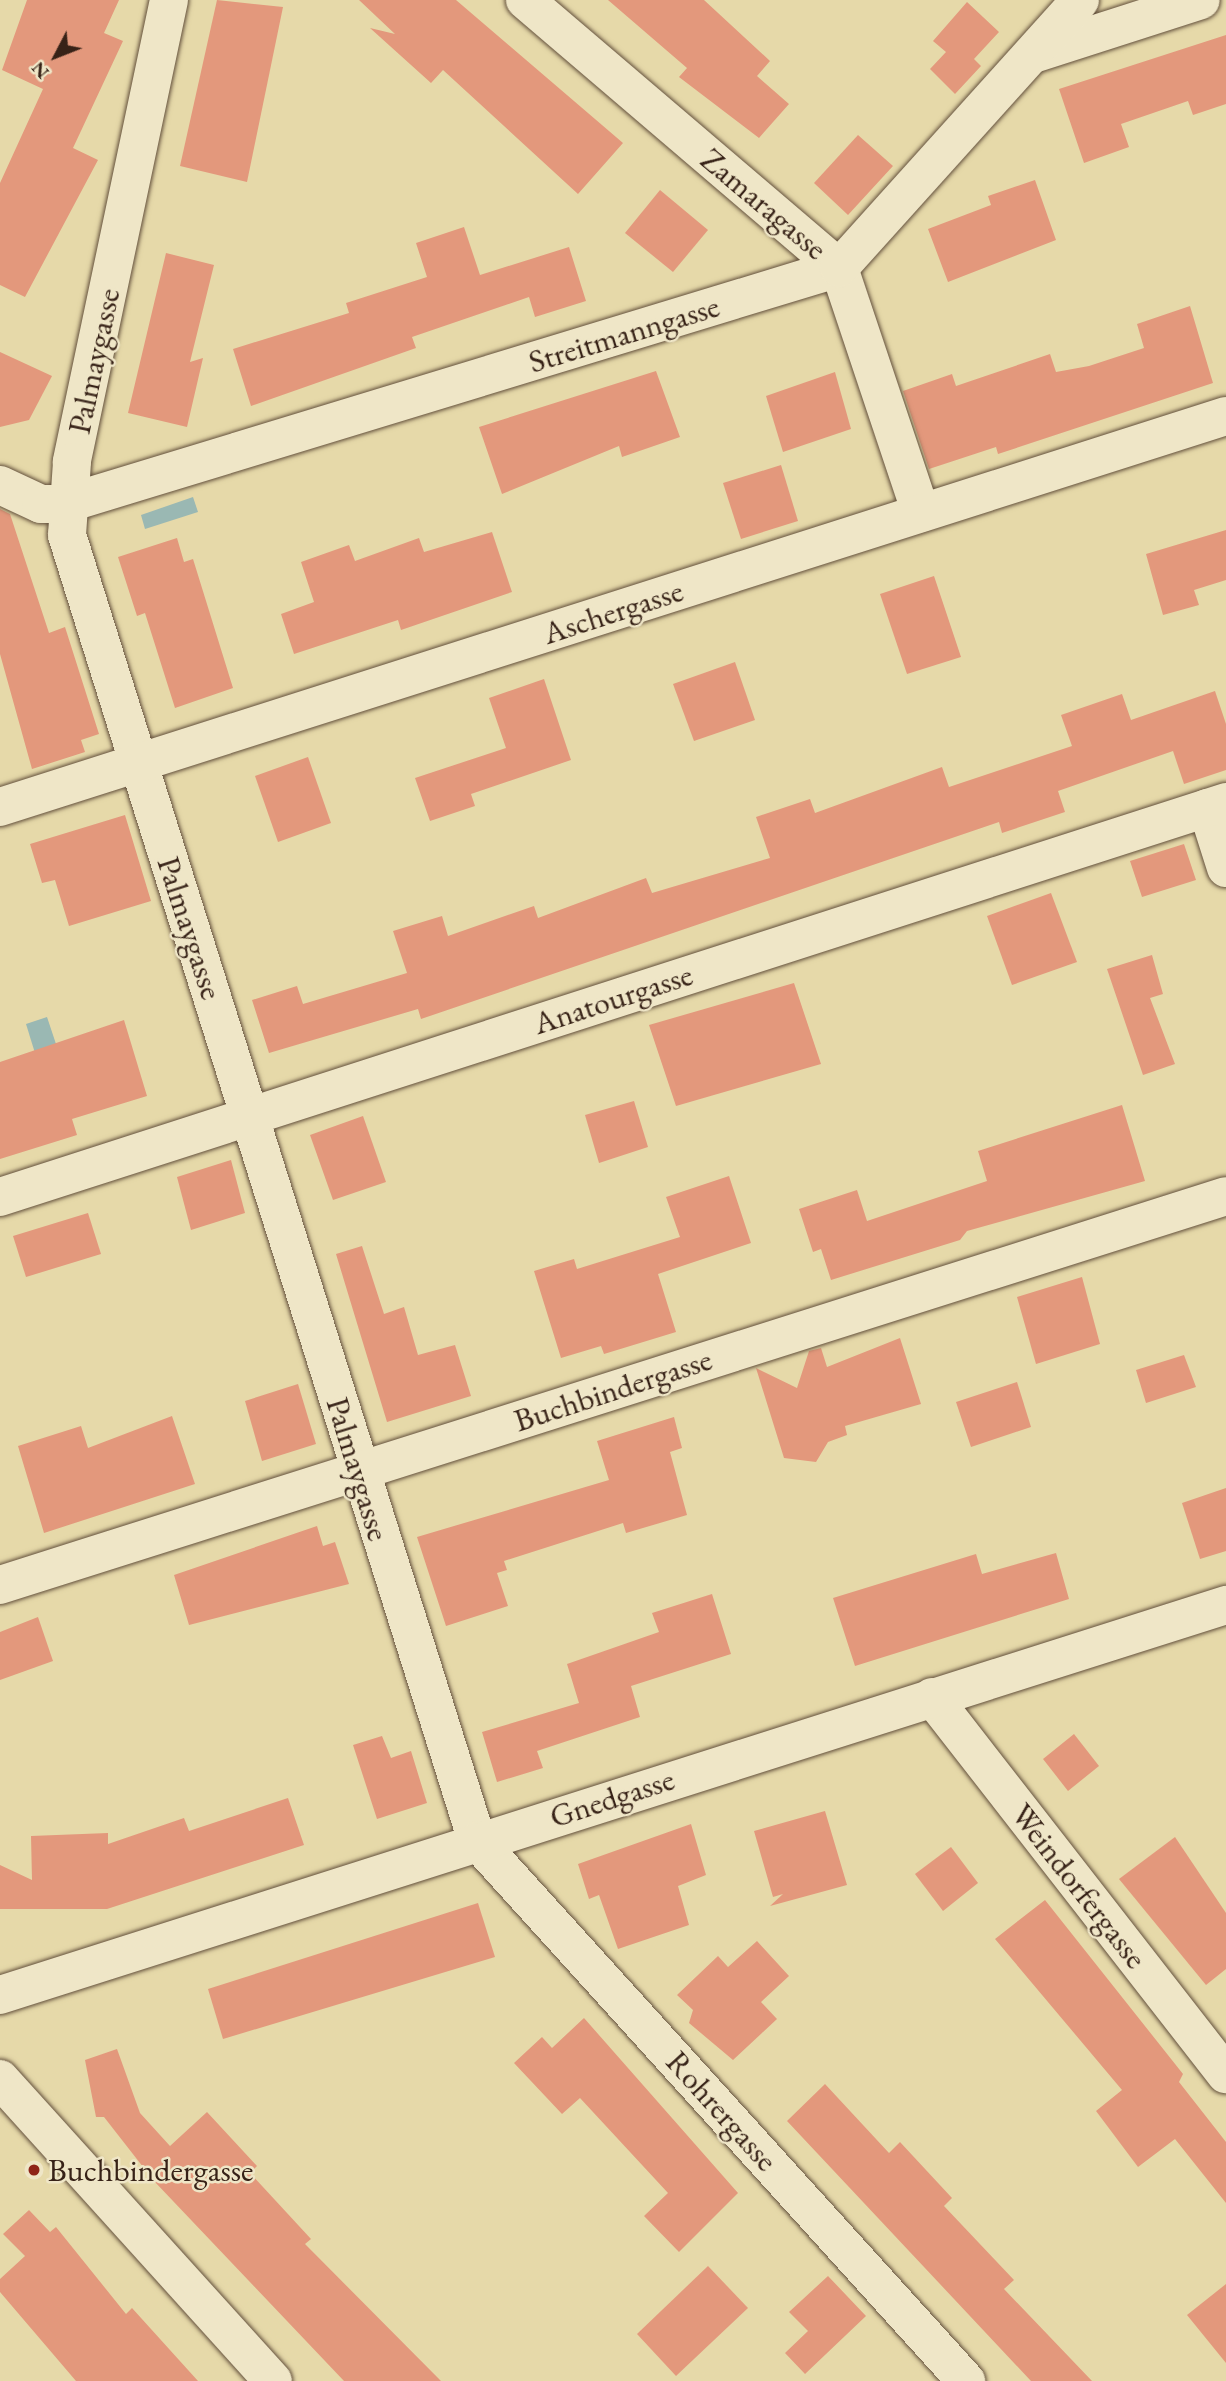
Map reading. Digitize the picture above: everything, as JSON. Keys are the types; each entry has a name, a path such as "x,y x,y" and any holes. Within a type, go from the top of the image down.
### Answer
{"street":[{"name":"Palmaygasse","path":"169,0 65,504 67,535 250,1116 357,1471 477,1841"},
{"name":"Zamaragasse","path":"525,0 839,268 921,513"},
{"path":"839,268 1080,0"},
{"path":"1033,54 1201,0"},
{"name":"Streitmanngasse","path":"65,504 839,268"},
{"name":"Aschergasse","path":"0,807 1226,416"},
{"path":"0,485 41,505 65,504"},
{"path":"1217,805 1226,868"},
{"name":"Anatourgasse","path":"0,1196 1217,805"},
{"name":"Buchbindergasse","path":"0,1585 1226,1196"},
{"name":"Gnedgasse","path":"0,1995 477,1841 1226,1605"},
{"name":"Weindorfergasse","path":"932,1698 1226,2074"},
{"name":"Rohrergasse","path":"477,1841 966,2381"},
{"path":"0,2079 273,2381"}],"water":[{"path":"193,497 198,512 145,529 141,515"},
{"path":"47,1017 61,1059 39,1066 26,1024"}],"building":[{"path":"27,0 119,0 104,33 123,41 73,148 98,160 25,297 0,285 0,183 43,89 2,70"},
{"path":"217,0 283,7 247,182 180,166"},
{"path":"359,0 456,0 623,143 578,194 443,70 431,83 370,28 395,34"},
{"path":"608,0 704,0 770,61 757,76 789,104 759,138 679,77 687,68"},
{"path":"967,2 999,32 974,59 981,66 955,94 930,69 946,52 933,41"},
{"path":"1226,35 1226,104 1193,115 1188,101 1121,124 1129,147 1084,163 1059,89"},
{"path":"858,135 893,166 848,215 814,183"},
{"path":"1035,180 1056,240 948,282 928,229 991,205 988,196"},
{"path":"660,190 708,230 673,272 625,233"},
{"path":"464,227 480,275 569,247 586,301 535,317 529,297 412,337 416,348 251,406 233,349 349,313 346,303 427,277 416,243"},
{"path":"166,253 214,265 190,362 203,358 187,427 128,413"},
{"path":"1190,306 1213,383 998,454 996,447 929,469 903,391 952,374 956,386 1050,354 1056,372 1089,366 1144,348 1137,324"},
{"path":"0,352 52,376 29,420 0,427"},
{"path":"656,371 680,437 622,457 619,446 502,494 479,427"},
{"path":"835,372 851,429 783,452 766,396"},
{"path":"781,465 798,521 741,539 723,483"},
{"path":"0,509 10,514 49,633 65,627 99,734 81,740 85,752 32,769 0,654"},
{"path":"1226,530 1226,580 1194,590 1199,605 1163,615 1146,554"},
{"path":"492,532 512,592 401,630 398,620 294,654 281,614 314,602 301,562 349,545 355,561 419,538 424,552"},
{"path":"177,538 184,562 193,559 233,688 175,708 145,613 137,616 118,557"},
{"path":"934,576 961,657 907,674 880,594"},
{"path":"735,662 755,720 694,741 673,684"},
{"path":"544,679 571,760 471,794 475,806 430,821 415,778 506,748 489,698"},
{"path":"1215,691 1226,724 1226,770 1184,784 1173,751 1058,791 1065,812 1002,833 999,822 421,1019 418,1009 269,1053 252,1000 297,986 303,1004 407,973 393,931 442,916 448,936 534,906 538,918 646,878 652,893 770,858 756,817 810,799 815,813 942,767 949,787 1072,746 1061,715 1122,694 1131,720"},
{"path":"308,757 331,823 278,842 255,776"},
{"path":"125,815 151,901 69,926 55,880 42,883 30,844"},
{"path":"1184,844 1196,880 1142,897 1130,861"},
{"path":"1051,893 1077,962 1012,985 987,916"},
{"path":"1152,955 1163,994 1150,998 1175,1064 1143,1075 1107,969"},
{"path":"794,983 821,1064 676,1106 649,1025"},
{"path":"124,1020 147,1096 72,1119 77,1135 0,1159 0,1062"},
{"path":"634,1101 648,1147 599,1163 585,1115"},
{"path":"1122,1105 1145,1181 967,1231 960,1240 831,1280 821,1249 813,1252 799,1209 857,1190 867,1221 987,1181 978,1151"},
{"path":"363,1116 386,1182 333,1200 310,1135"},
{"path":"231,1160 245,1213 191,1230 177,1177"},
{"path":"729,1176 751,1243 658,1274 676,1332 604,1354 601,1346 561,1358 534,1271 574,1259 577,1269 680,1237 666,1197"},
{"path":"88,1213 101,1254 26,1277 13,1236"},
{"path":"362,1246 384,1314 404,1307 418,1355 455,1345 471,1396 387,1422 336,1254"},
{"path":"1082,1277 1100,1344 1036,1364 1017,1297"},
{"path":"900,1338 921,1404 845,1426 847,1435 828,1442 816,1462 784,1458 756,1368 797,1388 809,1351 821,1348 827,1367"},
{"path":"1184,1355 1196,1387 1146,1403 1136,1370"},
{"path":"1017,1382 1031,1427 971,1447 956,1402"},
{"path":"298,1384 316,1444 262,1461 245,1401"},
{"path":"172,1416 195,1484 44,1533 18,1446 81,1426 88,1448"},
{"path":"674,1417 682,1448 670,1452 687,1515 626,1533 623,1523 504,1561 507,1570 497,1573 508,1606 446,1626 417,1537 609,1480 597,1441"},
{"path":"1226,1488 1226,1551 1200,1559 1182,1503"},
{"path":"317,1526 323,1546 335,1542 349,1584 189,1625 174,1575"},
{"path":"1056,1553 1069,1599 855,1666 833,1598 976,1554 982,1574"},
{"path":"712,1594 731,1654 631,1686 640,1717 537,1751 543,1768 497,1782 482,1732 579,1703 567,1664 659,1632 652,1613"},
{"path":"38,1617 53,1661 0,1680 0,1632"},
{"path":"1074,1734 1099,1766 1068,1791 1043,1759"},
{"path":"382,1736 391,1758 411,1751 427,1803 377,1819 353,1745"},
{"path":"288,1798 304,1845 107,1909 0,1909 0,1865 32,1880 31,1836 108,1833 108,1844 184,1818 189,1831"},
{"path":"825,1811 847,1885 770,1906 783,1894 773,1897 754,1831"},
{"path":"691,1824 706,1875 678,1886 689,1925 618,1949 599,1895 589,1899 578,1864"},
{"path":"1175,1837 1226,1913 1226,1969 1206,1985 1119,1879"},
{"path":"951,1847 978,1883 943,1911 915,1874"},
{"path":"1045,1900 1183,2074 1179,2082 1226,2142 1226,2203 1175,2139 1138,2167 1096,2111 1122,2090 995,1939"},
{"path":"478,1903 495,1957 223,2039 208,1989"},
{"path":"757,1941 789,1976 761,2002 777,2019 733,2060 689,2023 693,2010 677,1995 718,1956 728,1967"},
{"path":"584,2018 738,2193 679,2252 644,2216 668,2193 580,2098 562,2114 514,2063 542,2037 552,2048"},
{"path":"117,2049 140,2113 170,2146 207,2112 257,2166 250,2173 311,2239 305,2244 441,2381 344,2381 154,2181 104,2117 96,2117 85,2060"},
{"path":"825,2084 889,2153 900,2142 952,2198 944,2206 1014,2280 1004,2289 1092,2381 1031,2381 787,2121"},
{"path":"29,2210 50,2232 56,2227 126,2314 132,2308 198,2381 76,2381 0,2292 0,2279 25,2256 3,2234"},
{"path":"708,2266 748,2308 676,2376 637,2334"},
{"path":"828,2276 866,2316 805,2374 785,2353 808,2331 789,2312"},
{"path":"1226,2284 1226,2363 1187,2315"}],"place":[{"name":"Buchbindergasse","path":"34,2170"}]}
